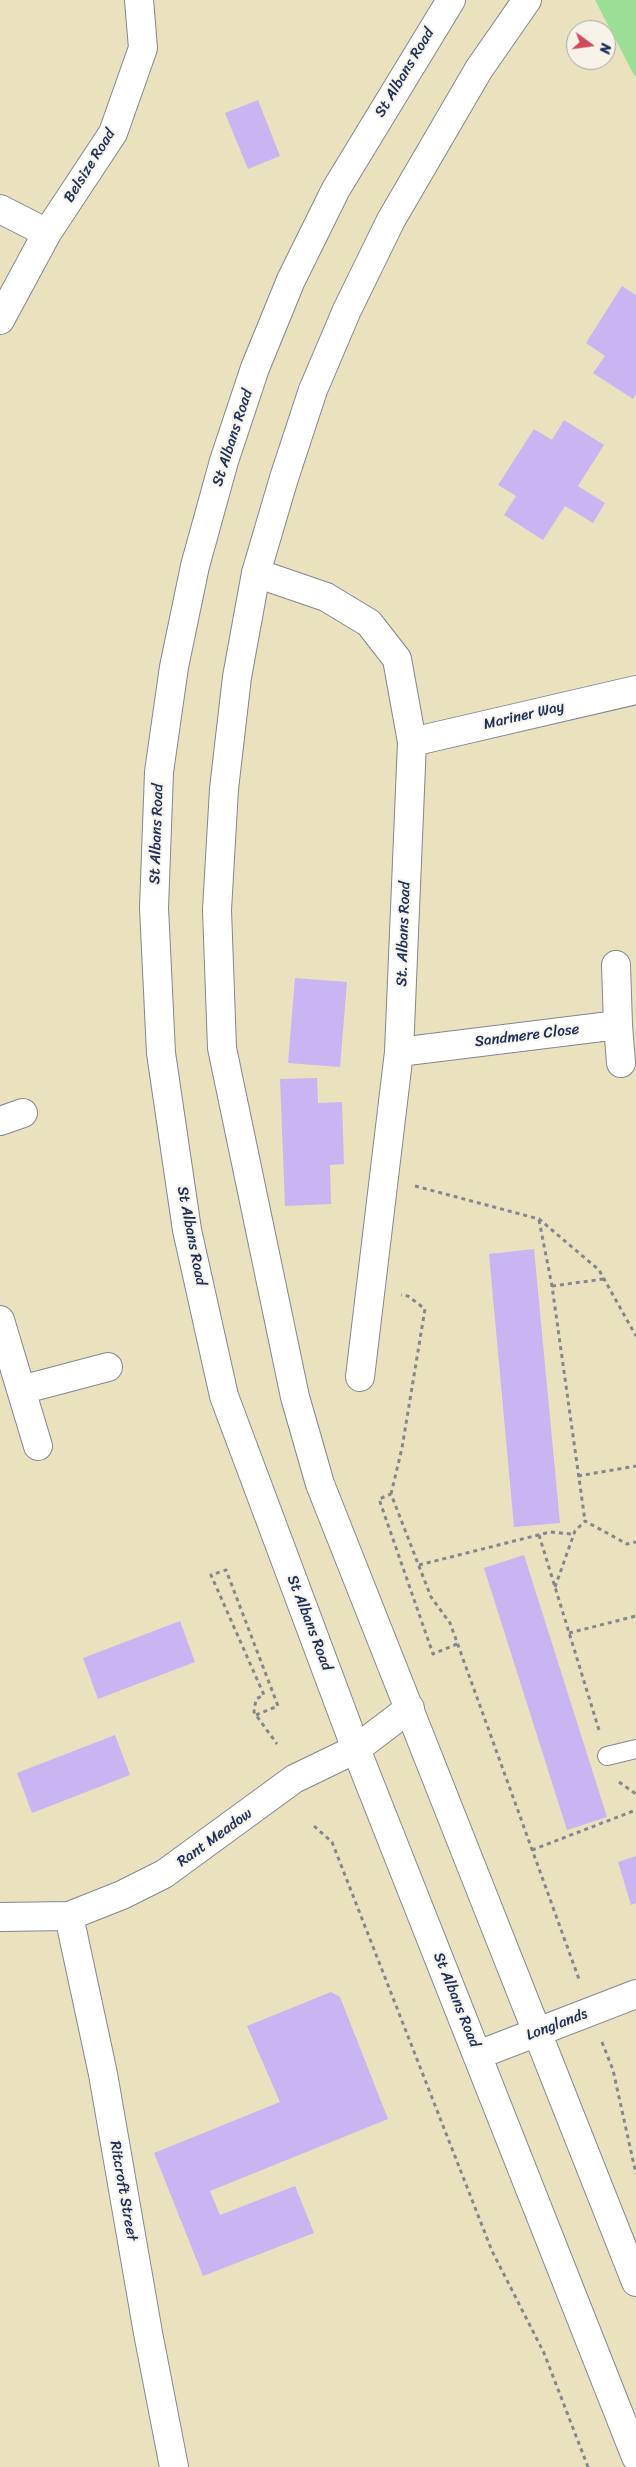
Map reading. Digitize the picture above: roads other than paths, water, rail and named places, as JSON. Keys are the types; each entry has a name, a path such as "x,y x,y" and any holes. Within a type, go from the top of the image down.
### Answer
{"main road":[{"name":"Belsize Road","path":"0,320 47,233 114,133 143,48 140,0"},
{"name":"St Albans Road","path":"451,0 336,189 291,280 255,368 224,461 195,566 174,667 159,772 154,908 161,1052 187,1230 224,1396 356,1749 636,2457"},
{"path":"527,0 479,68 391,220 346,310 313,390 284,478 256,573 237,677 224,789 217,910 222,1048 295,1397 320,1484 636,2282"},
{"path":"0,209 47,233"},
{"name":"St. Albans Road","path":"256,573 326,598 369,623 396,659 412,742 399,1052 360,1377"},
{"name":"Mariner Way","path":"412,742 636,690"},
{"path":"616,965 621,1063"},
{"name":"Sandmere Close","path":"399,1052 618,1025"},
{"path":"0,1320 38,1446"},
{"path":"21,1390 108,1367"},
{"name":"Rant Meadow","path":"0,1916 69,1916 122,1895 164,1874 294,1780 356,1749 410,1708"},
{"name":"Ritcroft Street","path":"69,1916 103,2074 148,2333 174,2467"},
{"name":"Longlands","path":"478,2055 636,1994"}],"lane":[{"path":"607,1756 636,1749"}]}
